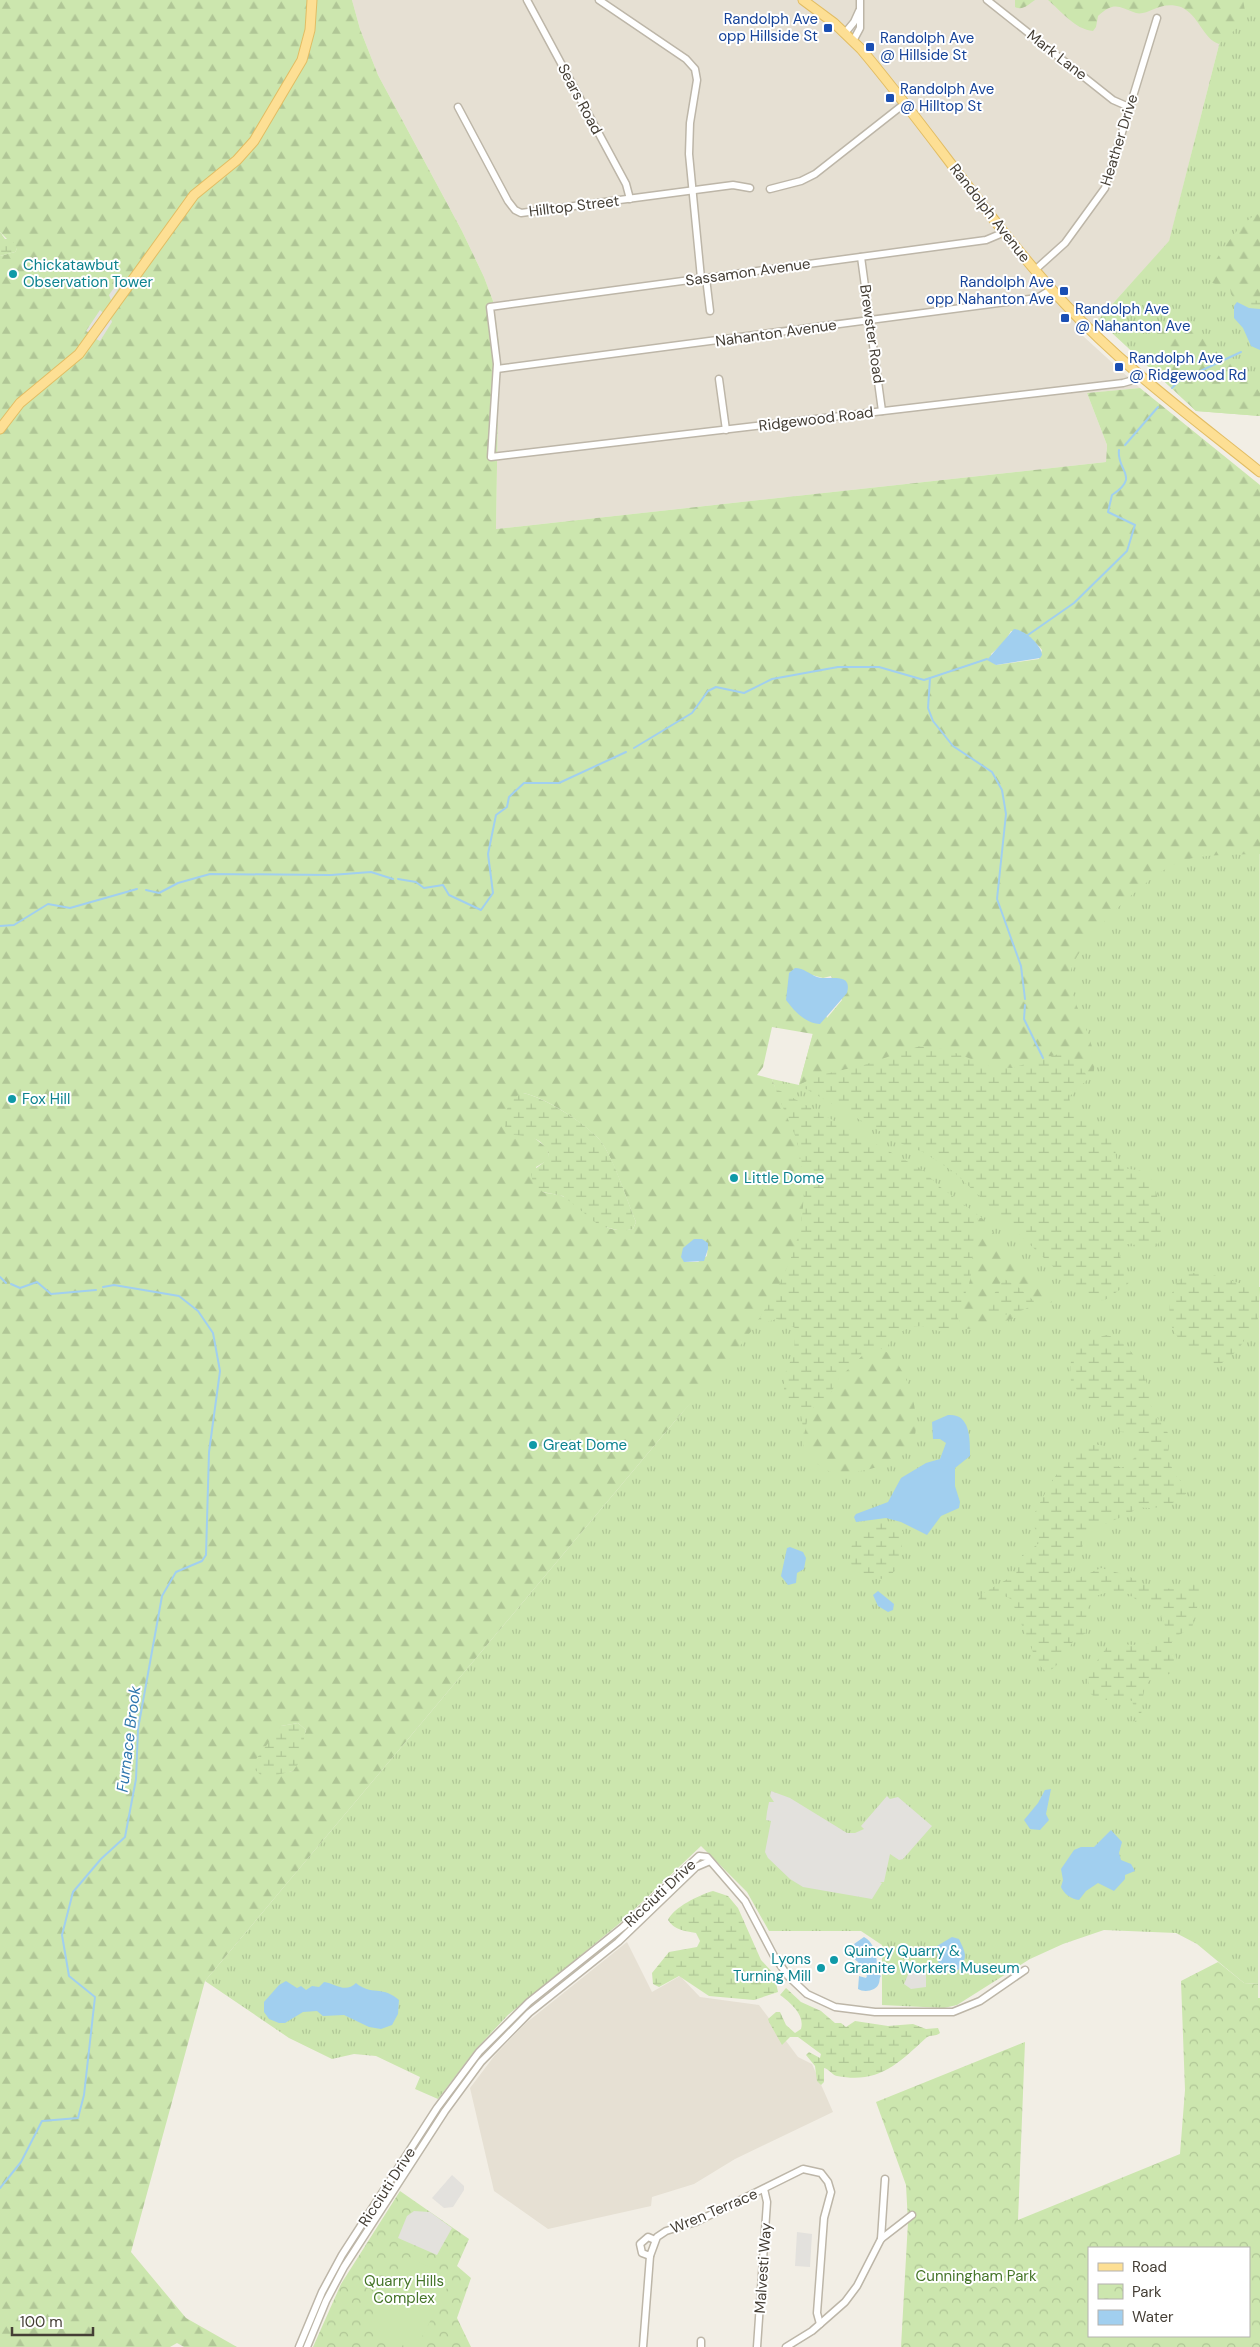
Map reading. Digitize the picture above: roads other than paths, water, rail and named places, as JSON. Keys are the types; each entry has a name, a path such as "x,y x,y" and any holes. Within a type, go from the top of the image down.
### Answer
{"main road":[{"path":"0,429 20,403 79,354 194,195 237,160 254,141 302,60 310,30 312,0"},
{"name":"Randolph Avenue","path":"804,0 853,41 1035,270 1091,330 1138,374 1260,472"}],"street":[{"name":"Sears Road","path":"527,0 626,184 630,199"},
{"name":"Mark Lane","path":"987,0 1113,100 1129,108"},
{"path":"602,1 686,59 695,69 697,82 689,142 692,191 710,312"},
{"path":"845,33 856,20 861,2"},
{"path":"853,41 860,28 861,2"},
{"name":"Heather Drive","path":"1035,270 1065,244 1102,192 1111,171 1157,18"},
{"path":"770,189 801,181 815,174 904,104"},
{"name":"Hilltop Street","path":"458,107 508,201 518,212 528,213 734,185 750,188"},
{"name":"Sassamon Avenue","path":"497,369 490,307 990,239 1005,232"},
{"name":"Brewster Road","path":"861,257 882,411"},
{"name":"Nahanton Avenue","path":"497,369 1037,298 1052,289"},
{"name":"Ridgewood Road","path":"497,369 491,457 1123,383 1130,381 1138,374"},
{"path":"719,379 726,430"},
{"name":"Ricciuti Drive","path":"299,2347 322,2292 342,2255 437,2108 484,2046 529,2002 623,1927 695,1859 702,1855 710,1861 694,1869 618,1942 536,2006 481,2062 449,2104 344,2267 326,2301 307,2347"},
{"path":"710,1861 745,1900 774,1956 792,1981 807,1994 835,2007 875,2012 953,2012 980,2001 1025,1970"},
{"name":"Wren Terrace","path":"643,2347 650,2256 655,2240 666,2231 696,2222 803,2168 818,2171 829,2185 831,2195 824,2218 817,2313 820,2324"},
{"path":"786,2347 820,2324 851,2294 881,2239 885,2179"},
{"name":"Malvesti Way","path":"757,2347 767,2202 764,2189"},
{"path":"881,2239 912,2215"},
{"path":"650,2256 642,2252 640,2244 648,2237 655,2240"},
{"path":"873,2268 874,2254"}],"water":[{"path":"1237,302 1249,308 1260,309 1260,350 1251,346 1243,328 1234,318 1234,306"},
{"path":"1014,629 1031,638 1039,646 1042,655 1040,658 996,665 987,660"},
{"path":"795,968 804,970 817,977 843,979 848,986 847,993 820,1024 810,1022 801,1016 786,1000 789,973"},
{"path":"694,1239 702,1239 708,1243 704,1261 684,1262 681,1257 683,1248"},
{"path":"948,1415 961,1418 965,1423 970,1443 970,1456 955,1468 955,1486 960,1502 959,1508 941,1516 927,1535 901,1522 886,1518 856,1522 854,1517 856,1514 888,1502 901,1478 926,1463 940,1459 946,1443 940,1439 933,1439 932,1422"},
{"path":"790,1547 803,1552 806,1558 804,1569 797,1573 796,1583 788,1585 781,1576 787,1548"},
{"path":"878,1591 894,1604 893,1610 888,1612 878,1606 873,1595"},
{"path":"1051,1789 1046,1814 1049,1820 1040,1830 1030,1829 1024,1820 1038,1803 1045,1790"},
{"path":"1111,1830 1122,1842 1119,1853 1121,1860 1131,1864 1135,1871 1125,1875 1125,1879 1114,1891 1098,1883 1086,1891 1079,1900 1071,1897 1061,1887 1063,1880 1061,1869 1074,1850 1081,1847 1094,1847"},
{"path":"864,1937 873,1946 877,1965 881,1970 878,1974 881,1976 878,1986 867,1991 858,1989 859,1976 866,1978 867,1976 858,1962 844,1951"},
{"path":"952,1937 959,1939 965,1953 963,1963 956,1973 942,1968 937,1958 937,1946"},
{"path":"286,1981 297,1988 301,1986 306,1990 312,1986 319,1987 324,1982 344,1988 348,1988 356,1983 367,1989 393,1995 399,2000 398,2014 392,2025 381,2029 369,2027 344,2015 323,2016 317,2011 303,2012 285,2023 279,2023 269,2019 264,2012 264,2002 279,1985"}],"waterway":[{"path":"1172,388 1179,381 1241,352"},
{"path":"1125,445 1158,407"},
{"path":"1025,637 1074,603 1127,551 1135,525 1108,512 1112,495 1121,488 1126,478 1119,457 1119,450"},
{"path":"634,748 692,713 708,691 716,687 744,693 772,679 838,667 879,667 924,680 987,659"},
{"path":"930,678 928,708 933,721 953,746 992,772 1002,790 1006,814 997,899 1021,966 1025,999"},
{"path":"398,879 416,882 424,888 443,885 449,895 481,910 493,893 488,854 496,815 507,807 509,797 524,783 559,783 626,752"},
{"path":"146,890 159,893 178,883 210,874 331,875 371,872 393,879"},
{"path":"0,926 14,925 48,904 70,908 137,889"},
{"path":"1025,1005 1024,1019 1043,1058"},
{"name":"Furnace Brook","path":"0,1277 6,1283"},
{"name":"Furnace Brook","path":"11,1284 20,1288 37,1282 51,1294 96,1290"},
{"name":"Furnace Brook","path":"0,2188 21,2162 42,2121 78,2118 84,2095 95,1997 69,1976 62,1935 73,1892 101,1859 125,1837 136,1779 138,1729 162,1596 176,1572 202,1561 206,1555 209,1452 220,1371 213,1333 198,1311 179,1296 114,1285 103,1287"}],"place":[{"name":"Randolph Ave opp Hillside St","path":"828,28"},
{"name":"Randolph Ave @ Hillside St","path":"870,47"},
{"name":"Randolph Ave @ Hilltop St","path":"890,98"},
{"name":"Chickatawbut Observation Tower","path":"13,274"},
{"name":"Randolph Ave opp Nahanton Ave","path":"1064,291"},
{"name":"Randolph Ave @ Nahanton Ave","path":"1065,318"},
{"name":"Randolph Ave @ Ridgewood Rd","path":"1119,367"},
{"name":"Fox Hill","path":"12,1099"},
{"name":"Little Dome","path":"734,1178"},
{"name":"Great Dome","path":"533,1445"},
{"name":"Quincy Quarry & Granite Workers Museum","path":"834,1960"},
{"name":"Lyons Turning Mill","path":"821,1968"}],"park label":[{"name":"Cunningham Park","path":"976,2276"},
{"name":"Quarry Hills Complex","path":"404,2290"}]}
